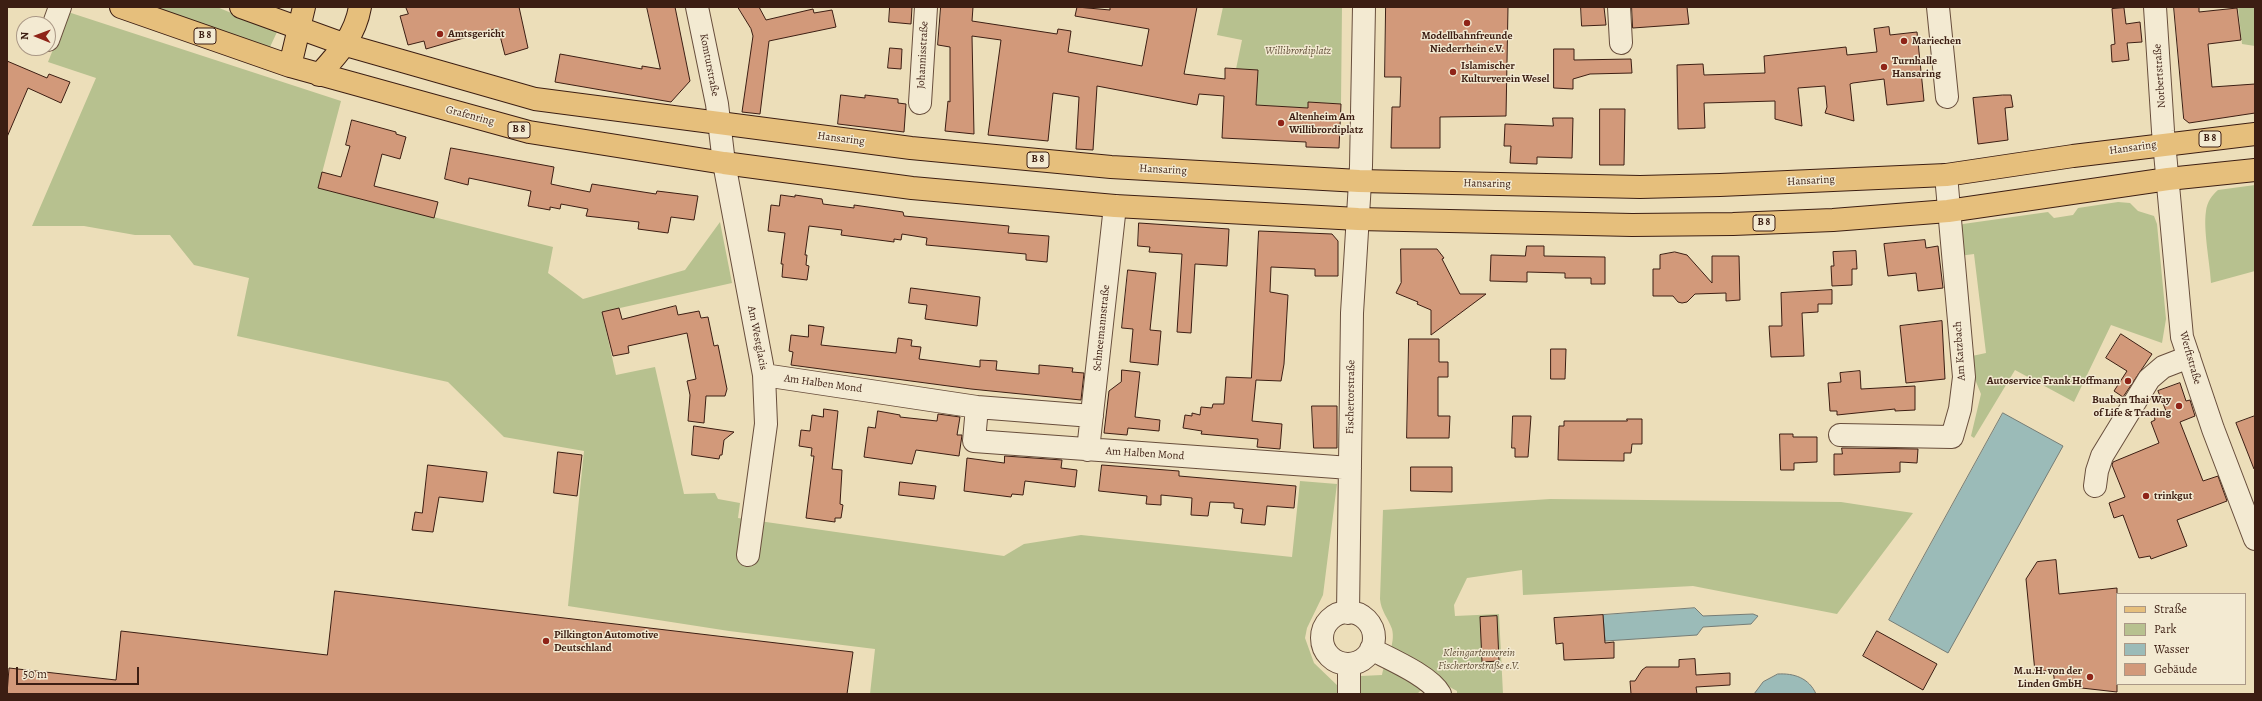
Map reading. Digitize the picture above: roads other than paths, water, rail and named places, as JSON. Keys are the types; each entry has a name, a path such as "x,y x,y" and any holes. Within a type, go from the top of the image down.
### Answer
{"main road":[{"name":"B 8","path":"121,7 290,66"},
{"path":"290,66 304,7"},
{"path":"319,75 346,45 358,16 360,7"},
{"name":"B 8","path":"255,8 298,29 346,45 535,99 718,123"},
{"name":"Grafenring","path":"290,66 529,132 724,163"},
{"name":"Hansaring","path":"718,123 911,148 1096,166 1360,181 1640,187 1946,175 2165,144 2255,134"},
{"name":"B 8","path":"724,163 912,188 1115,206 1358,219 1632,225 1733,224 1833,220 1948,211 2168,179 2255,170"}],"street":[{"path":"56,18 60,7"},
{"name":"Komturstraße","path":"697,7 717,104 718,123"},
{"name":"Johannisstraße","path":"920,103 926,7"},
{"name":"Fischertorstraße","path":"1348,612 1352,312 1360,181 1364,7"},
{"path":"1619,7 1621,43"},
{"path":"1938,7 1947,98"},
{"name":"Norbertstraße","path":"2155,7 2165,144"},
{"name":"Am Westglacis","path":"718,123 724,163 764,375 766,424 748,555"},
{"name":"Werftstraße","path":"2165,144 2182,337 2213,429 2255,539"},
{"name":"Am Katzbach","path":"1840,435 1952,437 1960,409 1964,377 1948,211 1946,175"},
{"name":"Schneemannstraße","path":"1088,450 1115,206"},
{"path":"2096,486 2097,471 2102,456 2149,379 2163,367 2189,357"},
{"name":"Am Halben Mond","path":"764,375 977,407 1092,416"},
{"name":"Am Halben Mond","path":"977,407 974,441 1350,468"},
{"path":"1348,612 1359,615 1370,626 1373,633 1371,649 1359,661 1349,664 1334,660 1328,655 1322,641 1322,633 1330,619 1336,614 1348,612"},
{"path":"1371,649 1422,677 1436,687 1440,694"},
{"path":"1349,664 1349,694"}],"water":[{"path":"2003,413 2063,446 1948,653 1889,620"},
{"path":"1695,608 1703,616 1753,614 1758,616 1751,624 1703,627 1697,635 1605,641 1603,615"},
{"path":"1778,674 1790,674 1805,680 1816,694 1754,694 1763,682"}],"place":[{"name":"Modellbahnfreunde Niederrhein e.V.","path":"1467,23"},
{"name":"Amtsgericht","path":"440,34"},
{"name":"Mariechen","path":"1904,41"},
{"name":"Turnhalle Hansaring","path":"1884,67"},
{"name":"Islamischer Kulturverein Wesel","path":"1453,72"},
{"name":"Altenheim Am Willibrordiplatz","path":"1281,123"},
{"name":"Autoservice Frank Hoffmann","path":"2128,381"},
{"name":"Buaban Thai Way of Life & Trading","path":"2179,406"},
{"name":"trinkgut","path":"2146,496"},
{"name":"Pilkington Automotive Deutschland","path":"546,641"},
{"name":"M.u.H. von der Linden GmbH","path":"2090,677"}],"park label":[{"name":"Willibrordiplatz","path":"1298,51"},
{"name":"Kleingartenverein Fischertorstraße e.V.","path":"1479,659"}]}
